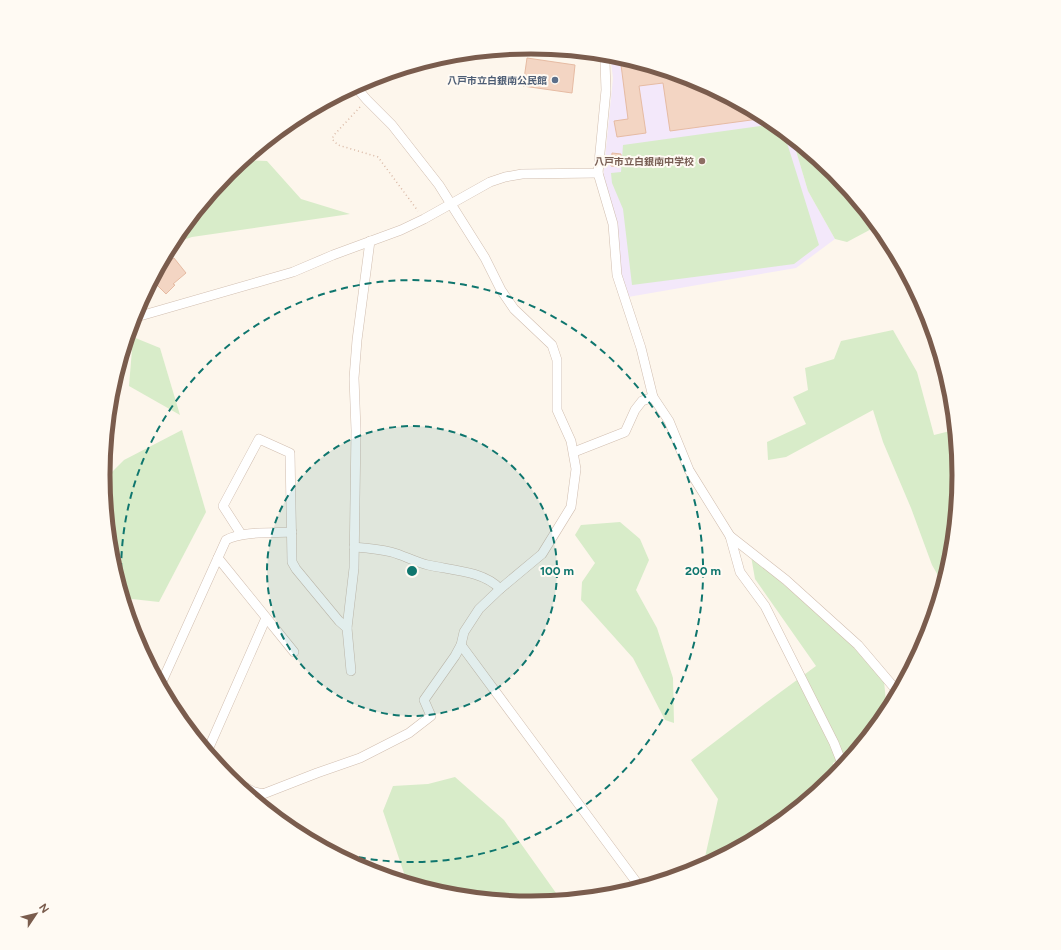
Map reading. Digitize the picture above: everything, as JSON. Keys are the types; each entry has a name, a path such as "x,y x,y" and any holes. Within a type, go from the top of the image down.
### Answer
{"street":[{"path":"605,61 606,90 598,173 613,224 618,275 641,348 653,397 669,421 689,470 730,536 740,572 765,606 834,743 841,760"},
{"path":"252,791 263,794 360,758 409,732 431,716 424,700 455,656 461,645 464,632 479,609 500,589 542,554 571,507 576,469 574,452 571,441 557,410 557,360 552,346 514,309 485,258 439,185 392,125 359,90"},
{"path":"141,316 293,272 332,255 401,230 424,219 490,182 505,177 522,174 598,173"},
{"path":"351,671 347,628 354,568 356,430 354,378 356,340 370,241"},
{"path":"574,452 625,432 635,410 642,401 653,397"},
{"path":"241,534 224,506 259,439 290,453 292,562 296,569 339,621 347,628"},
{"path":"163,679 226,540 232,536 241,534 292,532"},
{"path":"730,536 786,580 858,645 894,687"},
{"path":"354,547 390,551 427,565 453,569 488,579 500,589"},
{"path":"218,558 294,652"},
{"path":"209,747 266,618"},
{"path":"461,645 637,883"}],"path":[{"path":"367,100 332,139 338,145 378,157 424,219"}],"shaded area":[{"name":"八戸市立白銀南中学校","path":"611,62 666,76 717,97 741,110 787,141 795,148 808,191 835,239 796,268 628,297 620,273 603,178 613,78"}],"green space":[{"name":"八戸市立白銀南中学校","path":"764,125 784,139 788,146 819,245 794,264 632,285 623,209 612,183 611,173 621,172 623,145"},
{"path":"795,148 828,177 847,197 872,229 847,242 835,239 808,191"},
{"path":"251,160 267,161 301,199 350,214 192,237 180,241 214,197"},
{"path":"893,330 917,372 934,435 949,431 952,475 951,503 948,530 939,577 932,565 911,508 883,442 873,410 786,457 768,460 767,442 806,424 793,397 808,390 805,368 834,359 841,341"},
{"path":"133,337 160,348 180,415 129,386"},
{"path":"182,430 206,512 159,602 128,599 124,584 113,530 110,503 110,474 124,460"},
{"path":"620,522 640,539 649,560 636,590 657,628 673,678 674,723 665,720 633,658 581,600 582,582 595,563 575,535 581,525"},
{"path":"751,556 846,639 884,681 886,701 865,731 847,753 833,763 833,768 808,792 787,809 741,840 705,858 718,799 691,760 816,666 755,579"},
{"path":"455,777 504,820 557,895 503,895 476,892 448,888 405,877 383,811 393,786 428,784"}],"building":[{"path":"527,58 575,65 572,93 523,86"},
{"path":"621,64 666,76 685,83 686,86 692,86 717,97 755,119 670,131 663,83 639,86 646,133 617,137 614,121 628,119"},
{"path":"612,153 621,154 620,167 611,166"},
{"path":"174,258 186,273 173,284 175,285 166,294 156,284 167,264"}],"place":[{"name":"八戸市立白銀南公民館","path":"555,80"},
{"name":"八戸市立白銀南中学校","path":"702,161"}]}
